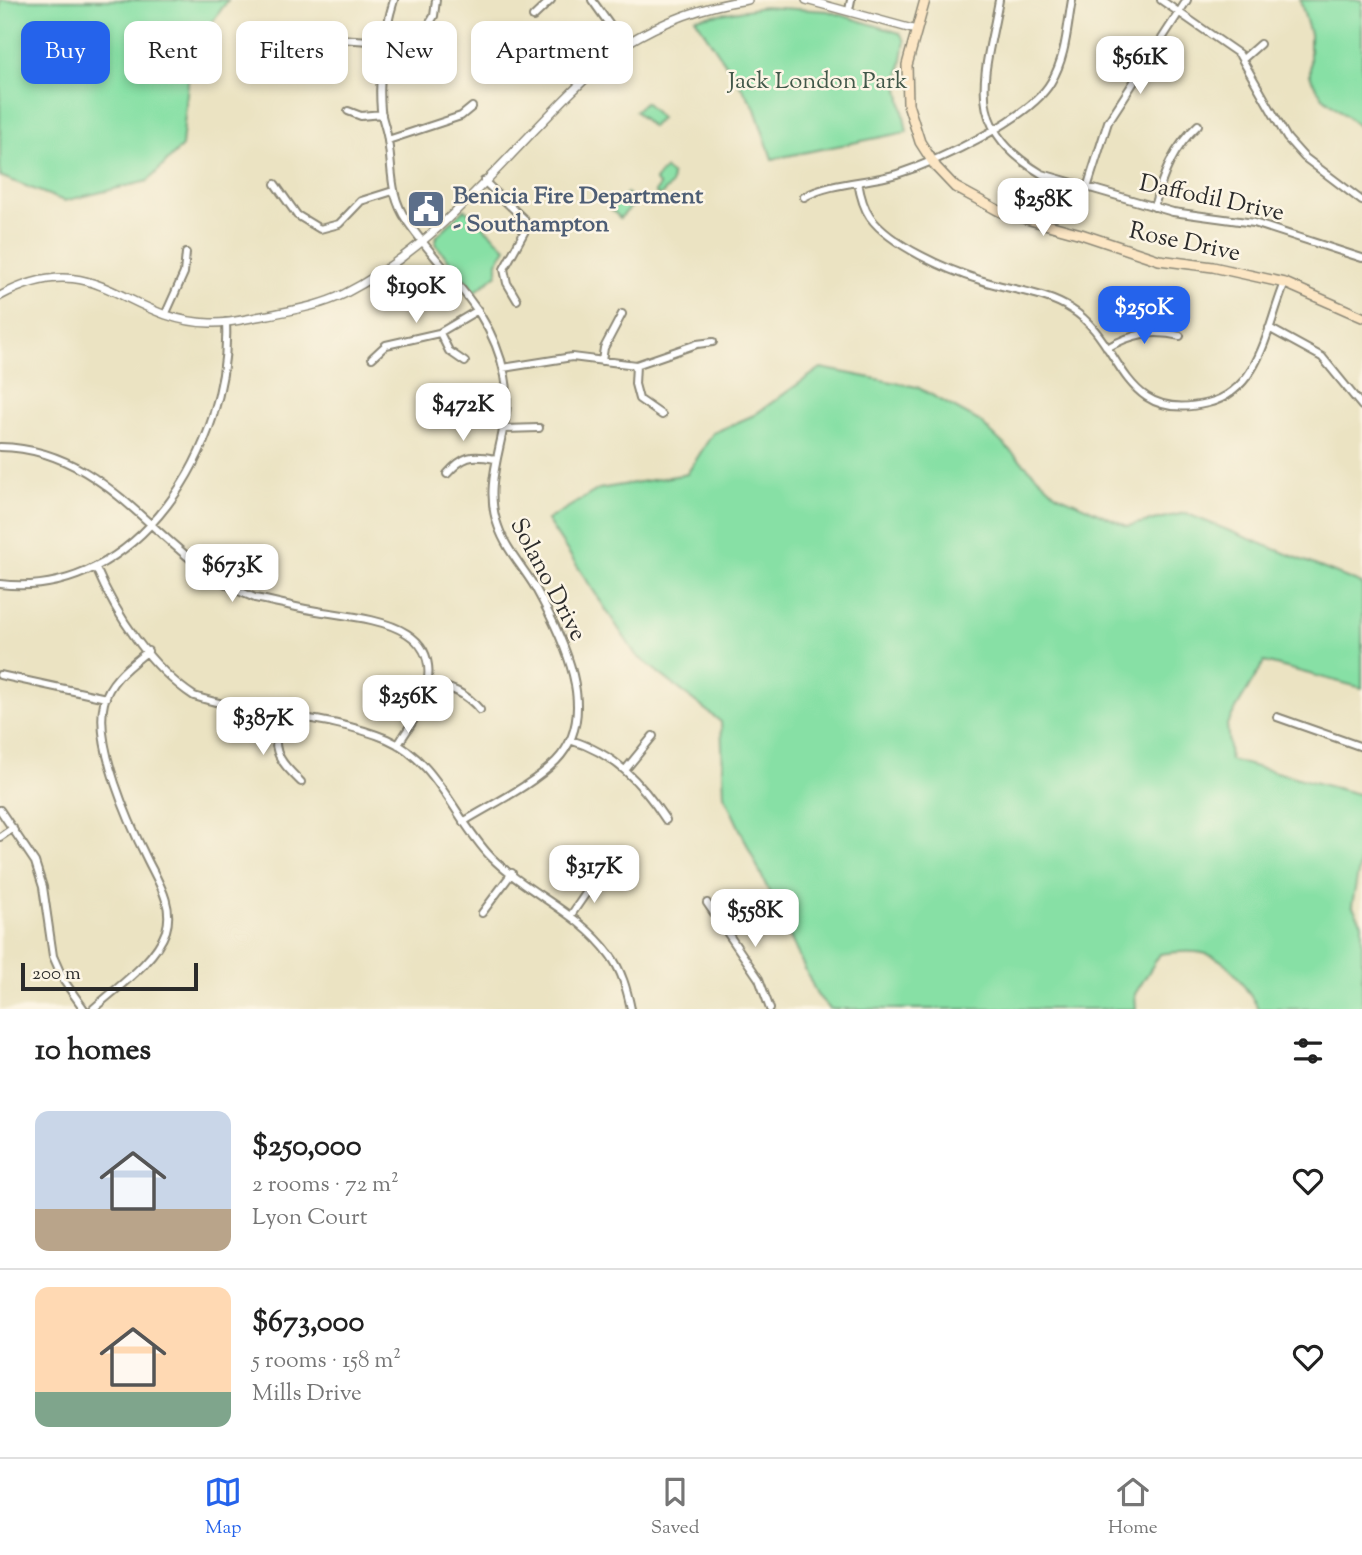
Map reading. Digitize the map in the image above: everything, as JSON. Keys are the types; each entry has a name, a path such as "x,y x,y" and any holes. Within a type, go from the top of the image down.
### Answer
{"main road":[{"name":"Rose Drive","path":"925,0 907,65 908,104 915,129 930,160 955,187 1001,212 1082,234 1151,258 1224,269 1285,284 1362,317"}],"street":[{"name":"Solano Drive","path":"390,21 394,0"},
{"path":"431,21 436,0"},
{"path":"533,17 551,0"},
{"path":"593,0 607,21"},
{"path":"633,40 662,23 719,2 748,0"},
{"path":"806,0 916,30"},
{"path":"849,10 851,0"},
{"name":"Daffodil Drive","path":"999,0 982,80 986,105 996,129 1020,158 1033,168 1087,188 1154,207 1254,223 1362,258"},
{"path":"804,197 816,191 898,174 996,129 1028,110 1052,82 1062,57 1072,0"},
{"path":"1161,0 1224,41 1243,59 1287,138 1312,164 1362,201"},
{"path":"1087,188 1108,121 1187,0"},
{"path":"1243,59 1260,44"},
{"name":"Solano Drive","path":"381,84 393,191 402,213 478,310 489,327 503,369 507,390 503,429 495,459 492,497 497,526 547,609 573,670 576,687 570,740"},
{"path":"0,296 41,279 80,278 166,313 200,322 226,322 319,304 342,295 375,276 422,240 584,84"},
{"path":"388,140 461,117 472,107"},
{"path":"348,111 361,116 382,114"},
{"path":"1154,207 1161,181 1176,149 1198,125"},
{"path":"484,181 524,219 527,228 504,269 507,283 517,300"},
{"path":"858,182 871,219 889,235 958,272 1070,308 1093,328 1118,370 1144,394 1171,406 1191,407 1211,402 1235,390 1253,370 1285,284"},
{"path":"275,184 297,215 320,229 338,224 361,201 393,191"},
{"path":"166,313 184,273 186,253"},
{"path":"372,358 386,345 440,333 478,310"},
{"path":"602,361 604,348 622,314"},
{"path":"0,584 48,583 96,568 120,554 151,523 178,489 217,407 226,370 226,322"},
{"path":"1269,328 1322,357 1362,406"},
{"path":"1107,348 1141,333 1166,332 1180,336"},
{"path":"440,333 449,351 465,362"},
{"path":"503,369 555,358 636,365 697,344 713,342"},
{"path":"636,365 636,392 639,399 662,415"},
{"path":"503,429 539,428"},
{"path":"0,447 28,449 75,464 98,478 202,568 236,591 255,598 380,622 416,637 422,649 428,684 422,705 398,745"},
{"path":"447,474 465,457 474,455 495,459"},
{"path":"96,568 120,616 175,682 194,696 371,733 398,745 430,774 463,822 494,860 571,915 611,955 620,971 631,1009"},
{"path":"93,1009 155,950 165,933 168,918 165,895 121,804 105,736 106,698 121,673 148,651"},
{"path":"0,675 106,698"},
{"path":"428,684 445,686 460,693 480,710"},
{"path":"279,714 276,752 301,782"},
{"path":"1277,717 1362,747"},
{"path":"626,769 653,736"},
{"path":"463,822 545,770 556,761 570,740 595,750 626,769 639,782 666,820"},
{"path":"0,810 39,874 49,942 58,969 84,1009"},
{"path":"0,837 13,828"},
{"path":"482,913 512,873"},
{"path":"571,915 595,880"},
{"path":"707,903 759,979 770,1009"}],"green space":[{"path":"0,0 228,0 213,21 124,21 124,84 188,84 182,146 148,181 64,201 0,176"},
{"path":"1300,0 1362,0 1362,129 1323,97 1314,84 1310,75 1310,34"},
{"name":"Jack London Park","path":"764,7 828,11 900,33 905,41 898,83 907,132 772,159 754,106 695,18"},
{"path":"645,102 661,118 652,127 635,111"},
{"path":"665,169 672,175 671,185 660,196 655,192 660,186 655,180"},
{"path":"627,193 636,202 620,218 611,209"},
{"path":"465,209 506,248 497,262 497,274 475,292 436,245 436,237"},
{"path":"821,368 917,387 979,421 1056,494 1127,526 1185,513 1362,584 1362,688 1264,662 1227,724 1230,760 1362,795 1362,852 1352,905 1362,923 1362,1009 1259,1009 1239,979 1221,960 1197,952 1160,954 1135,994 1136,1009 830,1009 817,995 724,795 721,722 636,655 547,520 599,489 687,474 713,433 754,415"}],"place":[{"name":"Benicia Fire Department - Southampton","path":"426,209"}]}
